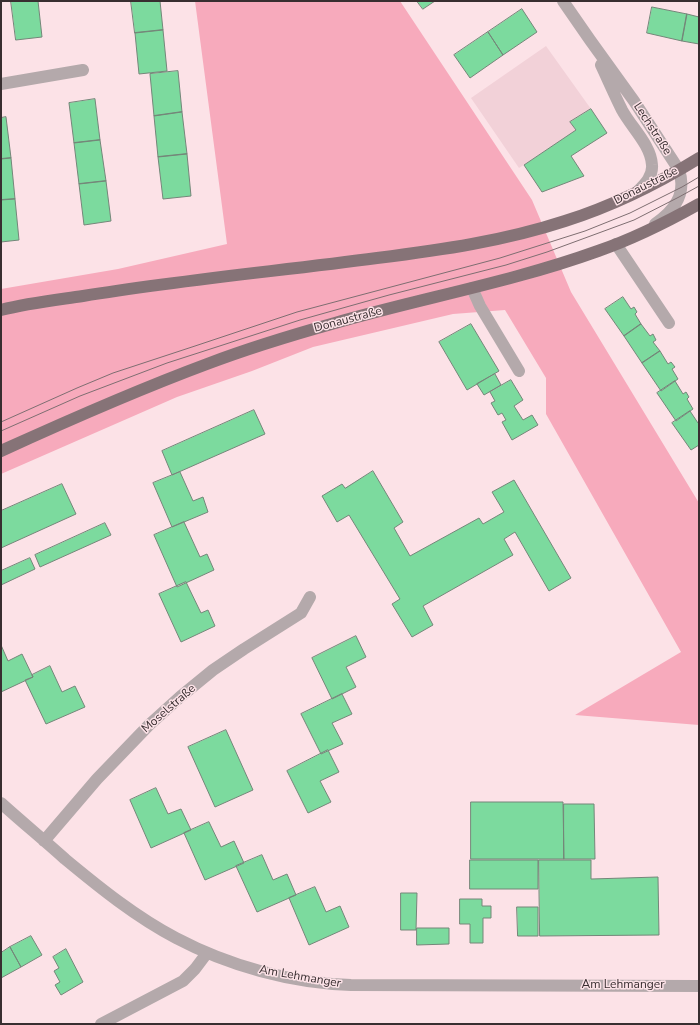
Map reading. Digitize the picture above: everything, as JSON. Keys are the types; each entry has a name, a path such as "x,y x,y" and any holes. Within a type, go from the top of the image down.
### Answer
{"main road":[{"name":"Donaustraße","path":"1,310 125,289 357,261 444,249 493,240 542,228 595,210 636,193 699,158"},
{"name":"Donaustraße","path":"1,451 126,395 208,363 344,320 500,281 573,259 640,234 699,204"}],"street":[{"name":"Lechstraße","path":"564,1 634,101 679,170 682,179 682,187 679,197 671,210 662,219 640,234"},
{"name":"Lechstraße","path":"590,40 623,112 650,155 652,171 644,185 636,193"},
{"path":"1,84 83,70"},
{"path":"616,244 669,323"},
{"path":"472,288 480,306 519,371"},
{"name":"Moselstraße","path":"44,840 97,778 149,725 213,670 301,613 310,597"},
{"name":"Am Lehmanger","path":"1,803 87,877 119,902 149,922 176,938 207,953 239,965 270,974 337,985 699,986"},
{"path":"101,1024 183,981 196,968 207,953"}],"shaded area":[{"path":"195,1 400,1 532,200 571,292 699,503 699,725 575,715 681,652 546,414 546,378 505,310 453,314 313,347 252,371 177,397 1,474 1,289 118,269 227,244"},
{"path":"546,46 591,109 570,122 576,130 519,168 471,98"}],"building":[{"path":"11,1 38,1 42,37 16,40"},
{"path":"131,1 160,1 163,30 135,33"},
{"path":"417,1 435,1 423,9"},
{"path":"652,7 687,14 682,41 647,33"},
{"path":"522,9 537,32 503,55 488,32"},
{"path":"687,14 699,17 699,44 682,41"},
{"path":"163,30 167,71 139,74 135,33"},
{"path":"488,32 503,55 470,78 454,55"},
{"path":"178,71 182,112 154,116 150,74"},
{"path":"95,99 100,140 74,143 69,103"},
{"path":"591,109 607,133 571,156 584,176 542,192 524,165 576,130 570,122"},
{"path":"182,112 187,154 158,157 154,116"},
{"path":"6,117 11,158 1,159 1,118"},
{"path":"100,140 106,181 79,184 74,143"},
{"path":"187,154 191,196 163,199 158,157"},
{"path":"11,158 15,199 1,200 1,159"},
{"path":"106,181 111,221 84,225 79,184"},
{"path":"15,199 19,240 1,242 1,200"},
{"path":"623,297 631,309 634,307 637,312 635,314 641,324 624,336 605,309"},
{"path":"471,324 499,371 467,390 439,342"},
{"path":"641,324 650,336 653,334 656,340 653,342 660,351 642,363 624,336"},
{"path":"660,351 668,364 671,362 675,367 672,369 678,379 661,391 642,363"},
{"path":"495,374 501,385 484,395 477,384"},
{"path":"511,380 523,400 514,406 523,420 532,415 538,425 512,440 502,422 506,420 502,413 498,415 491,403 495,401 490,392"},
{"path":"675,381 683,394 686,392 689,397 687,399 693,409 676,421 657,393"},
{"path":"254,410 265,434 172,475 162,451"},
{"path":"690,411 699,423 699,445 691,450 672,423"},
{"path":"373,471 403,522 394,528 410,556 479,518 483,524 504,512 492,492 514,480 571,578 549,591 515,532 504,539 513,555 423,606 433,625 412,637 392,604 400,599 349,515 337,522 322,496 342,484 345,488"},
{"path":"180,472 193,501 203,497 208,512 172,527 153,483"},
{"path":"62,484 76,514 1,548 1,511"},
{"path":"184,522 200,557 207,554 214,570 177,587 154,535"},
{"path":"105,523 111,535 40,567 35,555"},
{"path":"30,558 35,569 1,585 1,571"},
{"path":"186,582 201,613 208,610 215,626 181,642 159,594"},
{"path":"356,636 366,657 346,667 356,687 332,699 312,658"},
{"path":"1,645 8,661 22,654 33,677 1,692"},
{"path":"50,666 62,692 75,686 85,707 46,724 25,680 33,677 32,675"},
{"path":"342,694 352,714 332,723 343,744 321,754 301,714"},
{"path":"226,730 253,790 215,807 188,747"},
{"path":"328,750 339,772 320,781 331,802 308,813 287,771"},
{"path":"156,788 168,814 181,809 191,830 151,848 130,800"},
{"path":"471,802 563,802 564,859 471,859"},
{"path":"564,804 594,804 595,859 564,859"},
{"path":"209,822 221,847 234,841 244,863 205,880 184,833"},
{"path":"262,855 273,880 287,874 296,895 257,912 236,866"},
{"path":"470,860 538,860 538,889 470,889"},
{"path":"539,860 591,860 591,879 658,877 659,935 540,936"},
{"path":"315,887 326,912 340,906 349,927 309,945 289,898"},
{"path":"401,893 417,893 416,930 401,930"},
{"path":"460,899 482,899 482,906 491,906 491,918 483,918 483,943 470,943 470,924 460,924"},
{"path":"517,907 538,907 538,936 518,936"},
{"path":"417,928 449,928 449,944 417,945"},
{"path":"31,936 42,955 21,967 10,947"},
{"path":"10,947 21,967 1,978 1,953"},
{"path":"66,949 83,982 61,995 55,985 60,982 54,971 59,968 53,957"}],"tram line":[{"path":"1,422 113,373 297,312 500,258 585,231 630,213 699,177"},
{"path":"1,431 80,396 167,363 300,320 506,265 547,252 634,220 699,186"}]}
